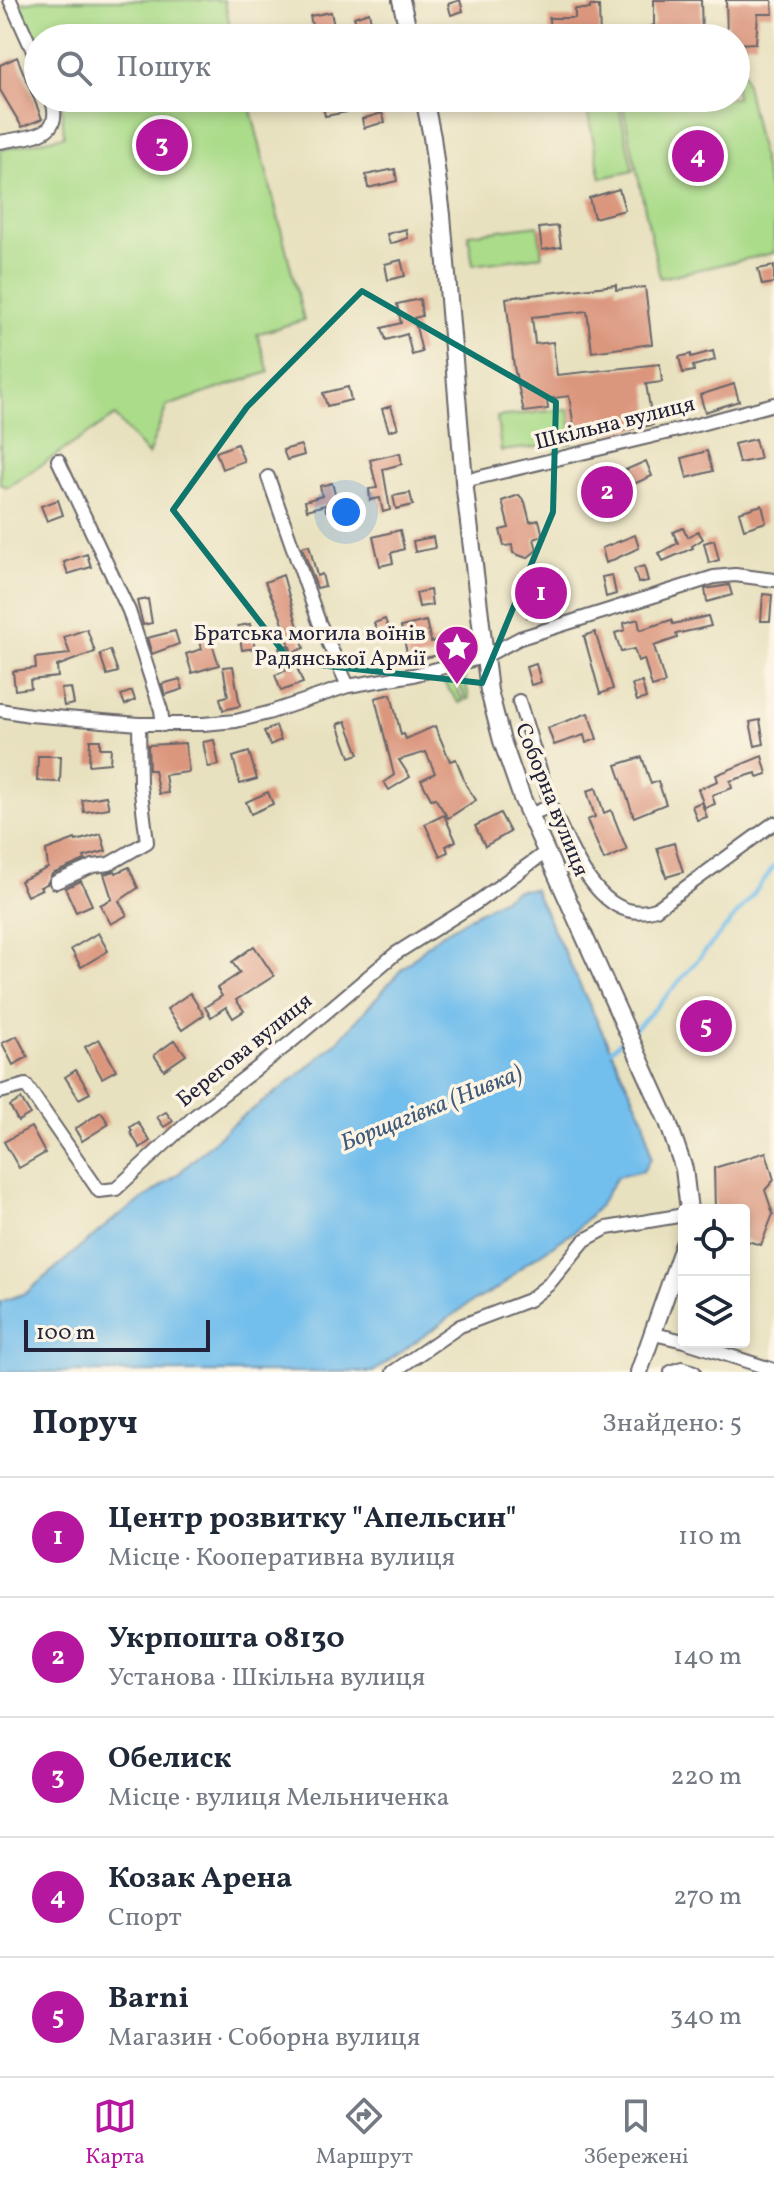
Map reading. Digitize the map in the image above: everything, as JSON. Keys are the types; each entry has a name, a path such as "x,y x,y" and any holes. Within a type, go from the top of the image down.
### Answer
{"main road":[{"path":"401,0 407,24"},
{"name":"Соборна вулиця","path":"426,112 442,215 464,481 484,657 502,741 529,815 668,1122 684,1169 688,1204"},
{"path":"639,1372 678,1262"}],"street":[{"path":"10,0 24,31"},
{"path":"0,142 46,131 53,125 56,112"},
{"name":"Шкільна вулиця","path":"464,481 774,404"},
{"path":"58,460 129,611 163,725"},
{"path":"268,477 319,622 348,686"},
{"path":"0,710 139,724 236,721 348,686 413,675 484,657 520,638 714,577 735,575 774,580"},
{"path":"519,701 551,806 568,842 590,880 605,898 620,909 634,914 656,909 774,823"},
{"path":"56,882 93,866 109,864 147,842 140,784 139,724"},
{"path":"529,815 551,806"},
{"name":"Берегова вулиця","path":"0,1092 26,1085 99,1191 116,1189 196,1115 291,1042 395,954 476,903 546,852"},
{"path":"393,1372 408,1367 460,1326 529,1300 548,1285 585,1240 607,1228 678,1216"},
{"path":"654,1334 678,1340"},
{"path":"707,1348 774,1370"},
{"path":"739,1372 743,1358"},
{"path":"671,1372 682,1368 694,1372"}],"highlighted area":[{"path":"362,291 556,402 553,512 482,683 291,662 173,510 247,407"}],"green space":[{"path":"39,0 224,0 230,24 26,24 18,4"},
{"path":"750,103 774,214 774,253 660,278 624,112 750,112"},
{"path":"62,112 252,112 304,320 257,334 269,372 167,406 148,455 115,416 8,487 0,484 0,150 64,136"},
{"path":"588,112 620,112 633,171 601,178"},
{"path":"538,225 542,256 473,265 468,234"},
{"path":"569,409 573,443 501,451 497,417"},
{"path":"462,674 469,698 466,700 459,683 455,685 463,701 459,703 444,683"}],"water":[{"path":"534,889 644,1119 651,1158 643,1171 617,1177 599,1206 575,1231 525,1264 500,1287 467,1305 373,1372 0,1372 0,1302 26,1293 109,1223 177,1175 229,1127 299,1075 339,1040 401,970 438,936 517,890"}],"building":[{"path":"460,0 463,11 451,15 448,4"},
{"path":"654,0 701,0 702,24 654,24"},
{"path":"726,0 772,0 773,14 758,14 756,43 750,43 750,24 727,24"},
{"path":"590,6 599,6 600,24 549,24 549,18 575,18 575,9 590,9"},
{"path":"331,12 334,24 312,24 310,16"},
{"path":"369,12 371,24 356,24 354,17"},
{"path":"17,57 24,74 24,112 39,112 42,119 22,127 0,90 0,65"},
{"path":"324,112 347,112 325,116"},
{"path":"382,113 385,122 364,128 362,119"},
{"path":"395,169 397,181 368,188 366,175"},
{"path":"619,189 625,210 594,218 589,198"},
{"path":"558,226 561,247 542,250 539,228"},
{"path":"406,229 408,238 390,244 387,234"},
{"path":"401,260 405,276 388,280 385,264"},
{"path":"774,266 774,283 762,285 758,269"},
{"path":"616,285 616,290 645,287 652,344 592,352 587,311 532,317 535,344 553,342 557,375 660,364 662,382 646,384 653,425 576,439 569,396 547,399 548,409 524,412 514,367 506,298"},
{"path":"420,299 422,316 414,318 422,352 412,355 407,334 386,340 382,328 401,323 397,304"},
{"path":"713,351 715,360 693,366 694,371 683,373 679,357"},
{"path":"734,384 739,401 705,412 700,395"},
{"path":"348,387 351,400 327,406 323,393"},
{"path":"391,406 398,428 389,431 382,409"},
{"path":"755,439 760,459 739,463 734,444"},
{"path":"237,444 244,461 222,469 216,452"},
{"path":"301,445 304,455 287,460 283,450"},
{"path":"707,451 713,471 687,478 682,458"},
{"path":"400,453 402,464 383,469 390,510 383,512 380,498 370,500 369,489 377,488 370,460"},
{"path":"646,461 652,476 629,486 623,471"},
{"path":"332,483 339,508 326,511 325,505 307,510 305,501 322,496 320,486"},
{"path":"410,493 413,505 396,509 393,496"},
{"path":"519,495 525,502 530,522 539,520 543,536 534,539 537,550 527,558 513,553 512,545 504,546 500,530 509,528 502,501"},
{"path":"58,500 63,515 47,521 41,506"},
{"path":"762,505 766,522 744,529 739,512"},
{"path":"683,528 688,537 698,531 703,539 693,548 663,561 659,553 678,543 673,532"},
{"path":"400,530 404,549 391,553 393,563 380,566 373,537"},
{"path":"635,535 639,548 606,563 602,548"},
{"path":"433,537 435,548 415,552 413,541"},
{"path":"714,540 719,560 709,563 704,543"},
{"path":"309,545 317,576 322,574 325,586 317,588 302,547"},
{"path":"87,554 91,567 68,574 64,562"},
{"path":"644,566 648,581 638,583 634,569"},
{"path":"555,568 566,605 527,617 515,580"},
{"path":"283,575 304,648 292,653 265,582"},
{"path":"612,575 616,594 606,597 602,577"},
{"path":"729,585 732,595 707,602 705,589"},
{"path":"430,590 432,605 419,607 416,593"},
{"path":"763,594 772,595 770,621 761,621"},
{"path":"148,599 152,623 143,625 137,601"},
{"path":"708,616 711,626 676,634 677,638 654,646 665,683 652,687 644,659 638,661 634,649 621,652 615,633 625,630 624,623 638,619 640,630 671,620 673,624"},
{"path":"385,619 389,630 378,634 374,623"},
{"path":"426,621 431,642 456,637 458,651 409,661 401,627"},
{"path":"250,624 255,648 242,650 238,626"},
{"path":"87,629 95,652 57,666 58,677 30,680 31,688 15,690 13,671 36,668 35,658 70,654 64,637"},
{"path":"175,631 179,644 152,654 147,638"},
{"path":"595,632 613,689 600,694 584,636"},
{"path":"209,634 219,665 192,673 186,654 202,649 199,637"},
{"path":"288,645 303,683 281,691 275,675 287,670 279,648"},
{"path":"110,650 118,672 107,675 100,654"},
{"path":"536,664 541,682 531,685 526,667"},
{"path":"233,666 240,706 223,710 220,698 228,696 223,667"},
{"path":"180,679 183,689 165,695 162,684"},
{"path":"642,682 646,698 637,701 632,685"},
{"path":"71,688 74,704 64,706 61,689"},
{"path":"132,691 135,700 125,705 121,695"},
{"path":"391,694 401,735 404,734 406,739 435,726 450,761 456,759 466,785 476,800 448,818 435,798 431,799 421,780 435,773 426,752 399,760 410,777 389,790 384,782 394,775 375,698"},
{"path":"588,713 597,739 586,743 584,735 554,745 548,728"},
{"path":"760,720 764,744 755,746 750,722"},
{"path":"346,721 359,754 350,757 338,724"},
{"path":"276,726 281,740 270,745 264,731"},
{"path":"90,740 100,740 100,748 111,748 110,763 89,765"},
{"path":"214,740 219,765 208,767 203,742"},
{"path":"185,743 189,772 165,775 168,793 159,794 154,770 149,770 148,745"},
{"path":"249,752 257,779 240,784 233,757"},
{"path":"38,756 61,756 60,782 37,781"},
{"path":"762,756 767,774 757,777 756,773 730,781 732,788 712,795 715,804 705,808 698,789 718,781 716,775"},
{"path":"642,757 651,784 658,781 666,804 634,817 616,765"},
{"path":"596,788 604,813 611,810 627,850 604,860 587,820 595,817 587,791"},
{"path":"268,792 273,804 251,814 246,802"},
{"path":"106,796 109,808 84,812 82,800"},
{"path":"701,802 707,817 697,820 692,806"},
{"path":"500,813 510,832 485,846 475,826"},
{"path":"444,815 456,841 446,846 448,852 440,856 425,824"},
{"path":"101,834 106,851 84,857 85,860 52,874 47,884 40,887 42,889 27,896 20,881 48,868 46,850 75,839"},
{"path":"674,843 683,872 666,877 657,848"},
{"path":"129,867 138,888 119,901 127,915 111,924 100,905 112,899 104,874"},
{"path":"81,881 92,905 76,912 65,888"},
{"path":"98,933 108,951 81,967 71,949"},
{"path":"254,946 274,976 236,1000 244,1011 233,1018 226,1007 211,1017 205,1007 222,996 217,988 240,973 232,962"},
{"path":"190,993 204,1015 182,1030 167,1009"},
{"path":"17,1036 28,1057 13,1065 2,1043"},
{"path":"99,1039 116,1070 102,1078 85,1047"},
{"path":"175,1040 186,1055 164,1070 154,1055"},
{"path":"76,1070 90,1093 79,1099 65,1077"},
{"path":"21,1099 30,1114 18,1121 10,1106"},
{"path":"101,1112 109,1124 82,1141 75,1129"},
{"path":"166,1112 173,1121 164,1127 157,1117"},
{"path":"138,1122 150,1141 140,1148 130,1132 130,1127"},
{"path":"31,1127 45,1153 19,1168 4,1142"},
{"path":"766,1152 774,1180 765,1190 773,1214 761,1245 750,1242 750,1204 715,1204 714,1168"}],"waterway":[{"name":"Борщагівка (Нивка)","path":"634,1030 662,1002 774,866"},
{"name":"Борщагівка (Нивка)","path":"609,1051 624,1039"}],"place":[{"name":"Обелиск","path":"162,145"},
{"name":"Козак Арена","path":"698,156"},
{"name":"Укрпошта 08130","path":"607,492"},
{"name":"Центр розвитку \"Апельсин\"","path":"541,593"},
{"name":"Братська могила воїнів Радянської Армії","path":"457,686"},
{"name":"Barni","path":"706,1026"}]}
